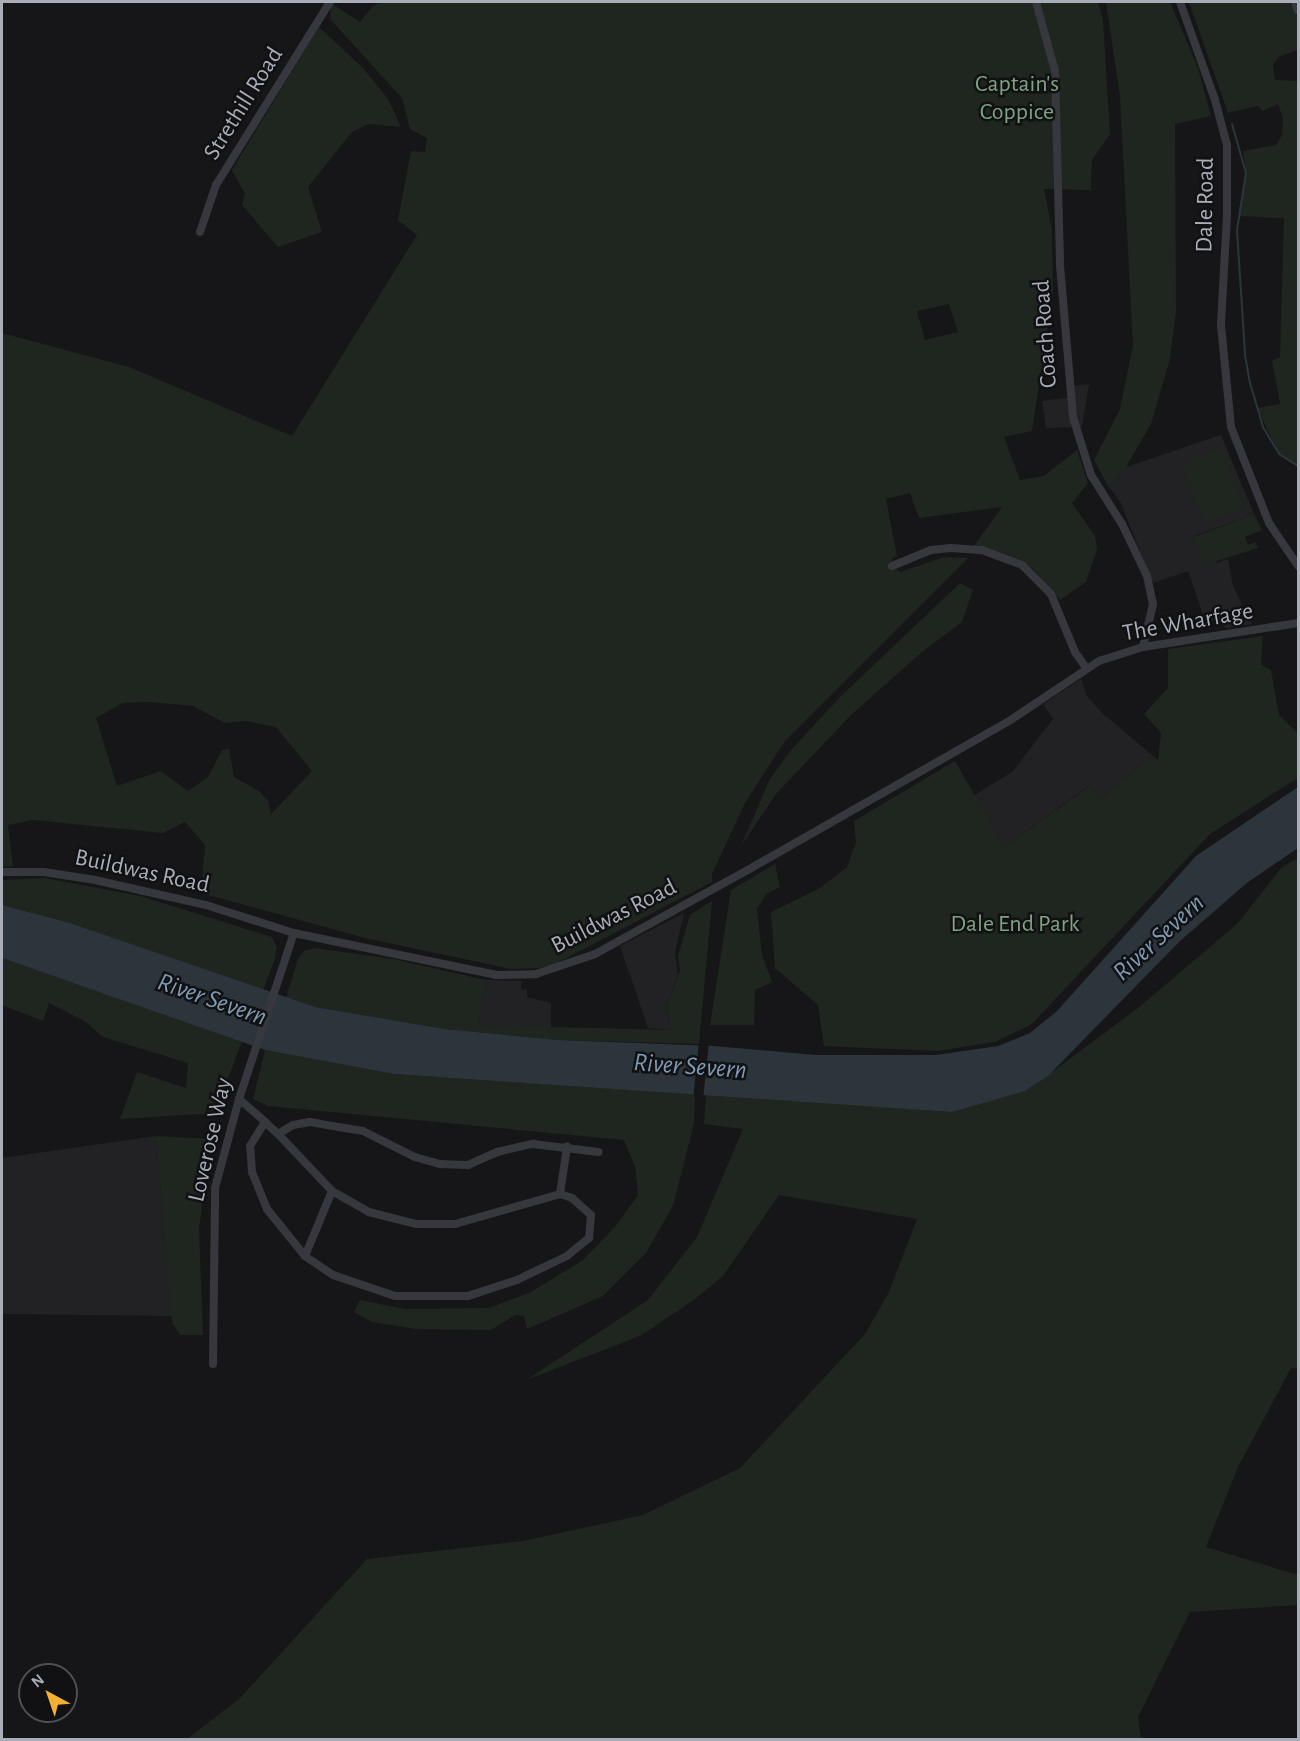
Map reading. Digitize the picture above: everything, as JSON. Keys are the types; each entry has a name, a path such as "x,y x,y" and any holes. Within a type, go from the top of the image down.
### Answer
{"street":[{"name":"Strethill Road","path":"200,232 216,185 330,2"},
{"name":"Coach Road","path":"1036,2 1054,71 1060,265 1072,417 1091,475 1122,524 1147,576 1153,604 1143,647"},
{"name":"Dale Road","path":"1180,2 1212,90 1227,145 1227,216 1221,325 1230,416 1243,464 1260,503 1278,540 1299,566"},
{"path":"1295,2 1299,11"},
{"path":"899,567 931,550 951,548 982,550 1022,566 1052,594 1075,652 1086,668"},
{"name":"The Wharfage","path":"1086,668 1143,647 1299,623"},
{"name":"Buildwas Road","path":"2,872 44,872 95,880 206,905 294,933 497,975 536,974 577,963 991,731 1086,668"},
{"name":"Loverose Way","path":"213,1364 215,1188 239,1099 294,933"},
{"path":"239,1099 265,1122 278,1134 332,1191 369,1212 416,1224 455,1224 560,1194 572,1198 591,1215 589,1238 567,1256 517,1281 468,1296 395,1296 333,1275 305,1256 267,1209 252,1172 250,1146 265,1122"},
{"path":"278,1134 293,1125 310,1122 363,1131 415,1157 440,1164 468,1165 497,1152 533,1144 599,1152"},
{"path":"560,1194 567,1147"},
{"path":"305,1256 332,1191"}],"shaded area":[{"path":"1089,384 1082,427 1046,428 1042,401 1073,397 1072,386"},
{"path":"1221,435 1254,514 1194,536 1217,563 1228,559 1233,586 1252,624 1227,628 1203,615 1188,571 1153,583 1120,501 1108,486 1126,467"},
{"path":"1081,679 1086,695 1101,712 1152,755 1101,799 1089,786 1004,847 973,796 1012,772 1053,719 1043,704"},
{"path":"684,913 675,952 678,975 667,1005 671,1030 648,1028 620,946"},
{"path":"486,980 522,981 521,989 527,990 527,997 551,1003 551,1028 478,1025"},
{"path":"156,1136 172,1316 2,1314 2,1158"}],"green space":[{"name":"Captain's Coppice","path":"383,2 1098,2 1103,21 1110,134 1092,160 1091,190 1044,189 1052,230 1053,291 1032,431 1004,437 1020,480 1044,476 1077,450 1088,483 1072,503 1095,536 1097,549 1086,582 1060,600 1033,569 1008,555 974,546 1002,507 919,518 910,493 886,499 897,556 892,558 892,565 900,572 944,557 968,558 785,741 745,803 712,874 712,882 557,963 540,968 511,969 365,938 201,893 205,845 185,822 163,833 33,820 8,825 13,866 2,867 2,333 129,367 292,436 417,235 398,220 411,151 425,152 427,138 410,129 402,98 330,19 331,3 360,22 373,6","holes":["949,304 958,332 925,340 917,311","150,702 193,706 225,723 246,721 276,727 312,771 271,814 268,801 259,791 234,777 229,749 222,750 208,777 188,791 161,771 117,786 96,718 123,703"]},
{"path":"1106,2 1170,2 1198,68 1211,116 1175,124 1176,312 1170,359 1151,424 1126,467 1108,486 1094,460 1120,409 1133,345 1120,96"},
{"path":"1189,2 1290,2 1298,18 1298,50 1280,56 1273,64 1275,80 1298,81 1298,466 1279,454 1257,408 1280,404 1272,361 1280,357 1284,218 1238,216 1246,173 1243,151 1276,145 1282,135 1283,118 1278,104 1263,111 1258,106 1228,113"},
{"path":"319,27 363,68 388,99 401,127 368,124 352,132 308,187 322,232 278,247 242,205 245,194 232,170"},
{"path":"1221,448 1244,508 1205,523 1182,463"},
{"path":"1254,514 1262,530 1245,537 1248,545 1255,542 1258,548 1204,565 1194,537"},
{"path":"960,583 973,590 962,622 922,652 851,715 776,794 741,846 770,779 791,750 840,697"},
{"name":"Dale End Park","path":"1263,636 1261,665 1271,670 1279,715 1298,733 1298,778 1210,834 1032,1024 995,1042 937,1051 824,1046 818,1005 775,968 771,912 820,888 847,867 856,842 854,821 955,761 1004,847 1090,786 1101,799 1152,755 1158,760 1161,733 1144,714 1168,688 1168,649"},
{"path":"1298,858 1298,1369 1291,1368 1238,1467 1206,1547 1298,1575 1298,1605 1190,1612 1138,1717 1141,1739 186,1740 240,1698 367,1559 523,1541 643,1515 740,1468 865,1334 889,1292 917,1219 779,1195 723,1276 695,1299 640,1336 526,1380 648,1300 697,1237 743,1129 704,1124 706,1094 952,1112 1032,1087 1138,1008 1237,924 1282,867"},
{"path":"775,864 780,887 766,894 757,909 762,955 772,982 755,990 754,1025 710,1025 731,890"},
{"path":"45,878 140,896 272,937 277,947 275,959 263,990 67,922 2,905 2,880"},
{"path":"712,901 699,1044 558,1040 445,1029 315,1007 286,998 298,959 304,951 314,948 393,959 486,980 478,1025 671,1030 667,1005 680,971 678,956 690,915"},
{"path":"2,958 242,1041 215,1113 120,1119 137,1072 186,1088 188,1063 103,1037 86,1022 49,1003 43,1021 2,1005"},
{"path":"265,1050 394,1074 695,1094 694,1123 673,1206 646,1253 603,1296 527,1329 524,1316 515,1315 491,1330 416,1329 372,1322 354,1312 360,1300 405,1309 489,1308 531,1292 583,1260 615,1227 638,1195 635,1167 624,1140 268,1106 253,1099"},
{"path":"156,1136 212,1139 199,1228 203,1335 180,1335 172,1323"}],"water":[{"name":"River Severn","path":"1298,787 1298,848 1248,882 1180,941 1048,1076 1025,1091 952,1112 394,1074 265,1050 2,958 2,905 67,922 315,1007 445,1029 558,1040 714,1046 816,1055 936,1055 998,1046 1030,1033 1057,1011 1196,856"}],"pier":[{"path":"699,1042 709,1043 703,1098 693,1097"}],"waterway":[{"path":"1232,124 1246,173 1237,230 1245,355 1250,383 1263,427 1279,454 1298,466"}]}
